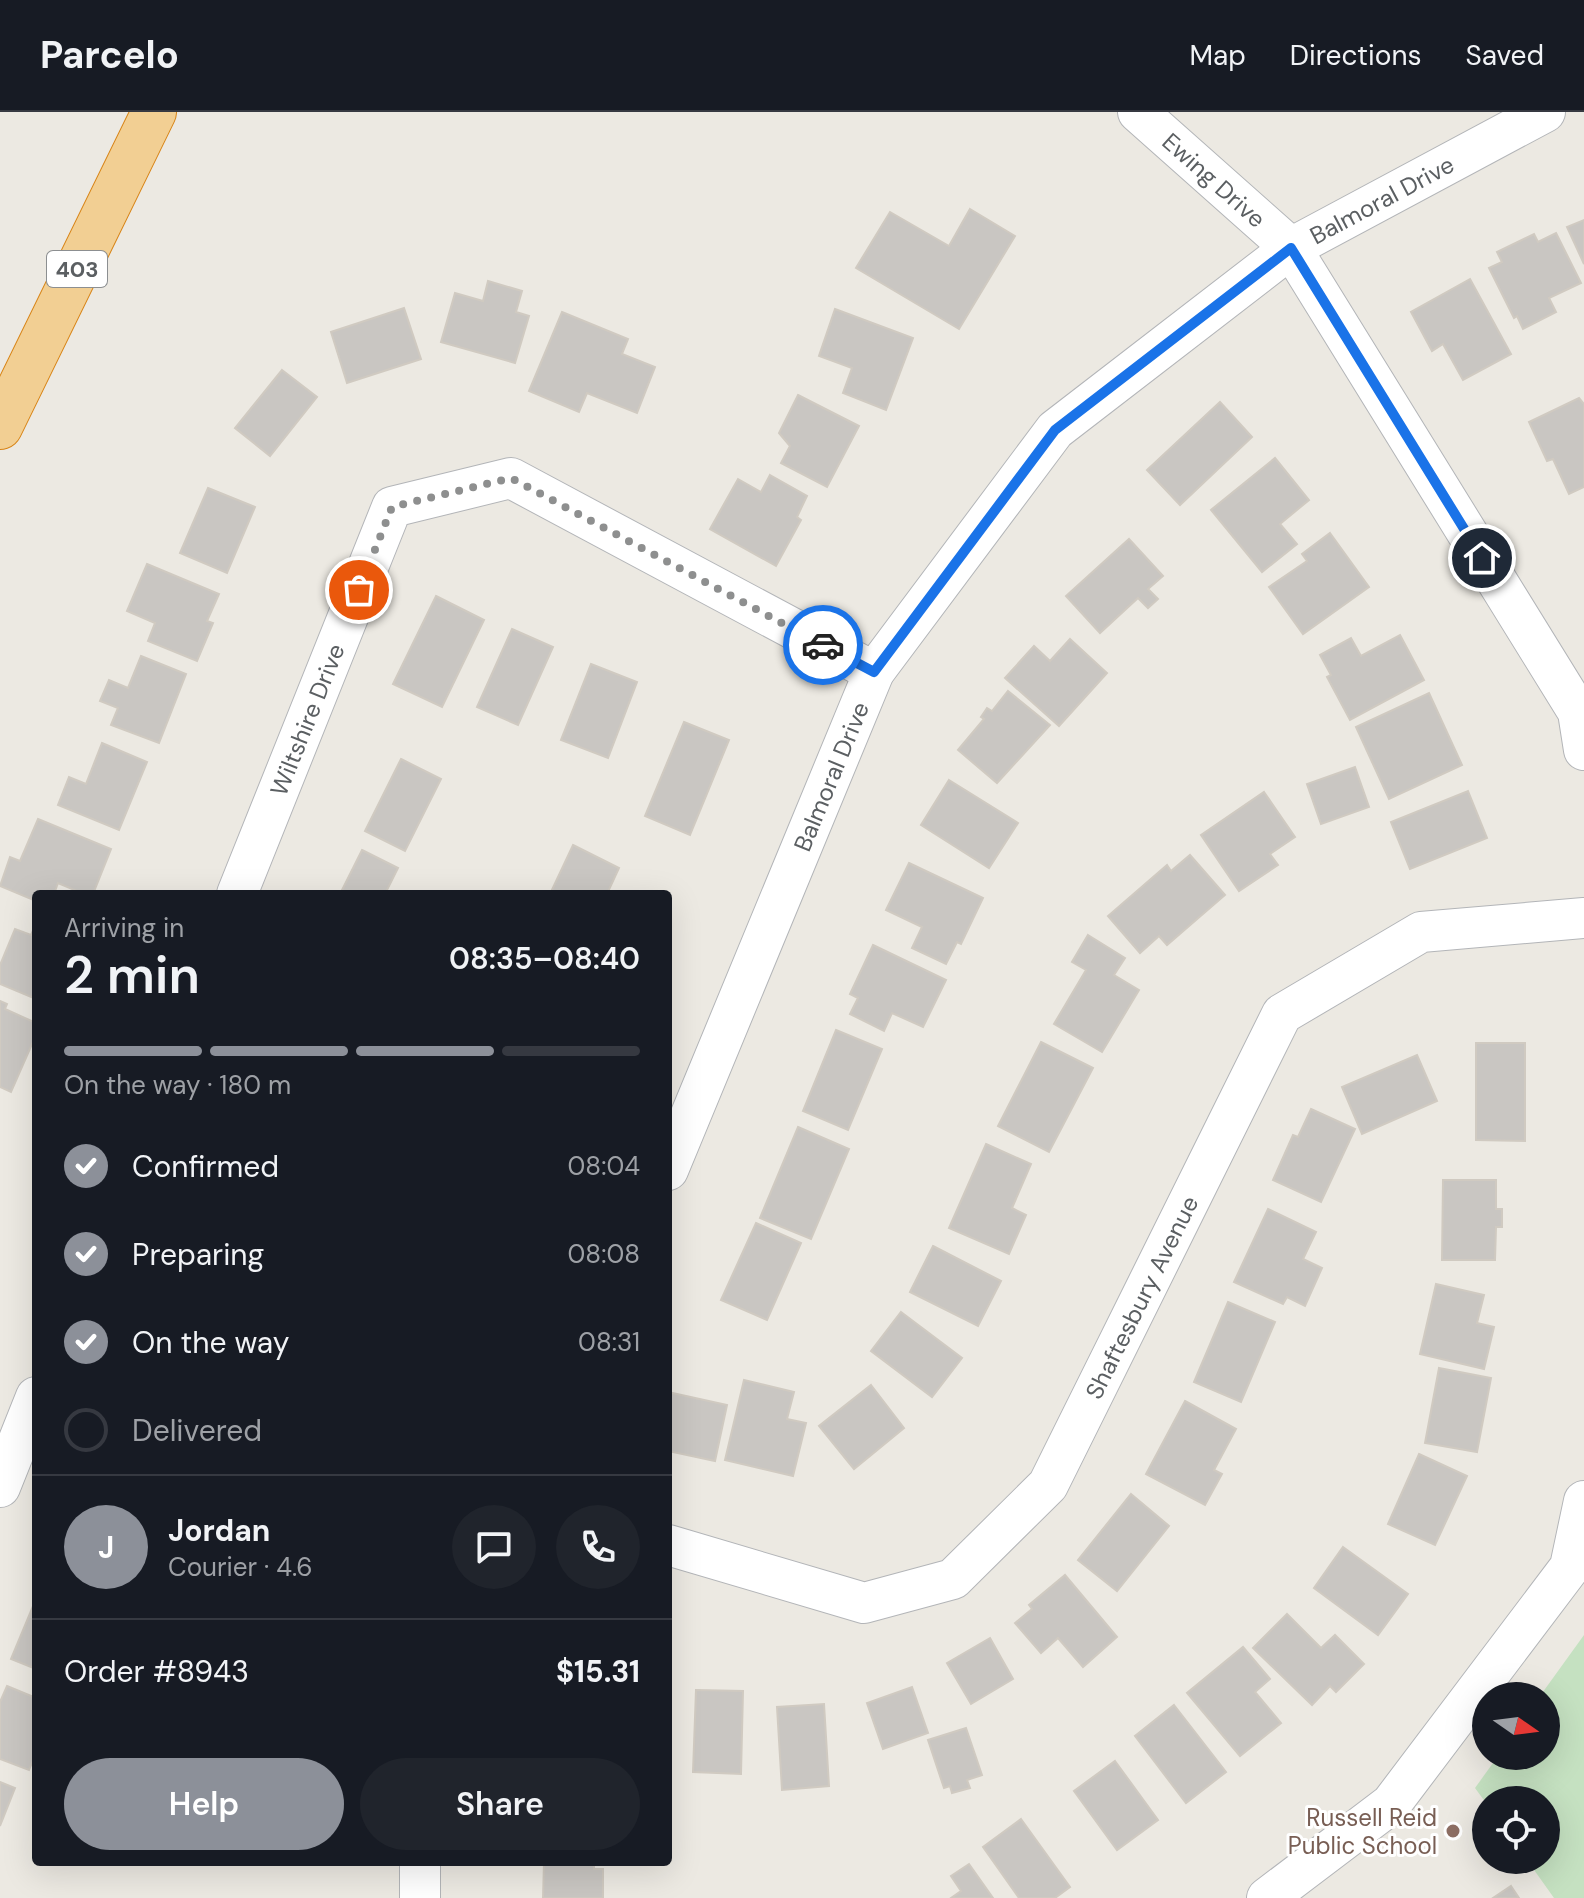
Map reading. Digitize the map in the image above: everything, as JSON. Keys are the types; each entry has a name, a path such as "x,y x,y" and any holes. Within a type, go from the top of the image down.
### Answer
{"highway":[{"name":"403","path":"0,427 154,112"}],"street":[{"name":"Ewing Drive","path":"1138,112 1291,248 1578,712 1584,750"},
{"name":"Balmoral Drive","path":"672,1160 874,672 1055,430 1291,248 1545,112"},
{"name":"Wiltshire Drive","path":"239,890 392,507 511,478 874,672"},
{"name":"Shaftesbury Avenue","path":"672,1546 864,1603 953,1579 1048,1485 1282,1014 1421,932 1584,918"},
{"path":"0,1487 32,1407"},
{"path":"1267,1898 1391,1804 1570,1567 1584,1501"},
{"path":"420,1866 420,1898"}],"green space":[{"path":"1584,1635 1584,1898 1554,1898 1537,1874 1560,1874 1560,1786 1476,1786 1488,1770 1560,1770 1560,1682 1550,1682"}],"building":[{"path":"970,209 1015,236 959,329 856,268 890,212 949,246"},
{"path":"1584,220 1584,264 1567,227"},
{"path":"1556,233 1581,283 1549,298 1556,312 1523,329 1517,316 1514,318 1489,268 1502,262 1497,252 1534,234 1538,242"},
{"path":"1470,279 1511,354 1463,380 1443,344 1432,351 1411,312"},
{"path":"488,281 522,291 516,312 529,316 515,363 441,342 455,293 483,301"},
{"path":"404,308 421,359 347,383 331,332"},
{"path":"835,309 913,338 886,410 843,393 852,368 819,356"},
{"path":"562,312 628,339 622,354 655,367 637,413 587,393 579,412 529,391"},
{"path":"282,370 317,397 270,456 235,428"},
{"path":"798,395 859,426 827,487 781,463 790,446 779,433"},
{"path":"1579,398 1584,404 1584,487 1569,494 1553,459 1547,461 1529,422"},
{"path":"1220,402 1252,437 1180,505 1147,470"},
{"path":"1275,458 1309,500 1280,524 1297,544 1262,572 1211,510"},
{"path":"770,475 807,496 797,517 801,520 776,566 710,529 738,479 761,492"},
{"path":"208,488 255,507 227,573 180,553"},
{"path":"1330,533 1369,587 1303,634 1269,587 1307,561 1302,554"},
{"path":"1129,539 1163,576 1148,589 1158,599 1148,608 1138,598 1100,633 1066,596"},
{"path":"147,564 219,594 207,621 213,623 197,661 148,641 155,623 127,611"},
{"path":"436,596 484,620 442,707 393,684"},
{"path":"512,629 553,647 518,725 477,707"},
{"path":"1400,635 1424,680 1350,720 1327,677 1331,675 1320,655 1351,638 1361,656"},
{"path":"1070,639 1107,673 1059,726 1005,678 1034,646 1050,661"},
{"path":"141,656 186,674 159,743 111,725 118,708 100,701 109,680 128,688"},
{"path":"591,664 637,682 608,758 561,740"},
{"path":"1008,691 1050,725 997,783 958,750 984,719 981,717 987,708 992,711"},
{"path":"1429,693 1462,765 1389,799 1356,727"},
{"path":"684,722 729,740 690,835 645,816"},
{"path":"102,743 147,762 119,830 58,805 69,777 86,784"},
{"path":"401,759 441,779 405,851 365,831"},
{"path":"1355,767 1369,807 1321,824 1307,784"},
{"path":"949,780 1018,823 989,868 921,825"},
{"path":"1468,791 1487,838 1410,869 1391,822"},
{"path":"1264,792 1295,837 1270,854 1278,865 1239,891 1201,835"},
{"path":"38,819 111,849 95,890 75,890 58,883 55,890 32,890 32,899 0,886 10,857 20,861"},
{"path":"573,845 619,868 609,890 552,890"},
{"path":"362,850 398,868 387,890 342,890"},
{"path":"1190,855 1225,895 1167,945 1159,936 1140,953 1108,916 1167,865 1171,871"},
{"path":"909,863 983,898 961,944 957,942 946,964 912,948 922,927 886,910"},
{"path":"15,929 32,933 32,997 0,984 0,965"},
{"path":"1088,935 1125,958 1114,975 1139,990 1102,1052 1054,1024 1086,970 1072,962"},
{"path":"873,945 946,980 923,1027 892,1013 884,1031 850,1014 858,998 850,994"},
{"path":"0,1001 7,1004 5,1009 32,1021 32,1044 11,1092 0,1087"},
{"path":"836,1030 882,1049 848,1130 803,1111"},
{"path":"1041,1042 1093,1068 1049,1152 998,1126"},
{"path":"1476,1043 1525,1043 1525,1141 1476,1140"},
{"path":"1417,1055 1437,1101 1362,1134 1342,1087"},
{"path":"1311,1109 1355,1129 1321,1202 1273,1180 1293,1135 1298,1137"},
{"path":"798,1127 849,1149 811,1239 760,1218"},
{"path":"986,1144 1031,1164 1012,1208 1026,1215 1009,1254 949,1228"},
{"path":"1443,1180 1496,1180 1496,1209 1502,1209 1502,1227 1496,1227 1495,1260 1442,1260"},
{"path":"1268,1209 1316,1232 1303,1259 1322,1268 1305,1306 1287,1297 1283,1304 1234,1282"},
{"path":"756,1223 801,1243 767,1320 721,1300"},
{"path":"933,1246 1001,1281 978,1326 910,1292"},
{"path":"1436,1284 1484,1295 1477,1323 1494,1327 1484,1369 1420,1354"},
{"path":"1228,1302 1275,1322 1241,1402 1194,1382"},
{"path":"901,1312 962,1358 932,1397 871,1351"},
{"path":"1439,1368 1491,1378 1477,1452 1425,1443"},
{"path":"744,1380 794,1392 787,1419 806,1423 793,1476 725,1460"},
{"path":"871,1385 904,1428 854,1469 819,1426"},
{"path":"672,1393 727,1405 715,1461 672,1452"},
{"path":"1185,1401 1236,1429 1214,1470 1222,1474 1205,1505 1146,1474"},
{"path":"1419,1454 1467,1476 1435,1545 1388,1524"},
{"path":"1131,1494 1169,1526 1117,1591 1078,1560"},
{"path":"1343,1547 1408,1594 1378,1635 1314,1588"},
{"path":"1065,1575 1117,1637 1083,1667 1058,1638 1041,1653 1015,1623 1032,1609 1029,1605"},
{"path":"32,1609 32,1667 11,1659"},
{"path":"1287,1614 1321,1648 1335,1635 1364,1664 1336,1692 1330,1686 1312,1705 1253,1648"},
{"path":"990,1638 1013,1679 971,1704 947,1663"},
{"path":"1243,1647 1270,1679 1255,1692 1281,1723 1240,1756 1187,1693"},
{"path":"7,1686 32,1696 32,1763 29,1770 0,1759 0,1702"},
{"path":"912,1687 928,1733 883,1749 867,1703"},
{"path":"696,1690 743,1691 741,1774 693,1772"},
{"path":"824,1704 829,1786 782,1790 777,1707"},
{"path":"1174,1705 1226,1772 1186,1803 1135,1736"},
{"path":"966,1728 982,1775 967,1780 970,1788 952,1793 950,1786 944,1788 928,1740"},
{"path":"1115,1761 1158,1820 1117,1850 1074,1791"},
{"path":"0,1782 15,1788 0,1826"},
{"path":"1021,1819 1070,1887 1055,1898 1019,1898 983,1847"},
{"path":"969,1864 993,1898 951,1898 961,1891 951,1876"},
{"path":"544,1866 594,1866 594,1869 603,1869 603,1898 543,1898"},
{"path":"1511,1886 1519,1898 1493,1898"}],"way so far":[{"path":"359,590 392,507 511,478 823,645"}],"place":[{"name":"Russell Reid Public School","path":"1453,1831"}],"route":[{"path":"823,645 874,672 1055,430 1291,248 1482,558"}]}
